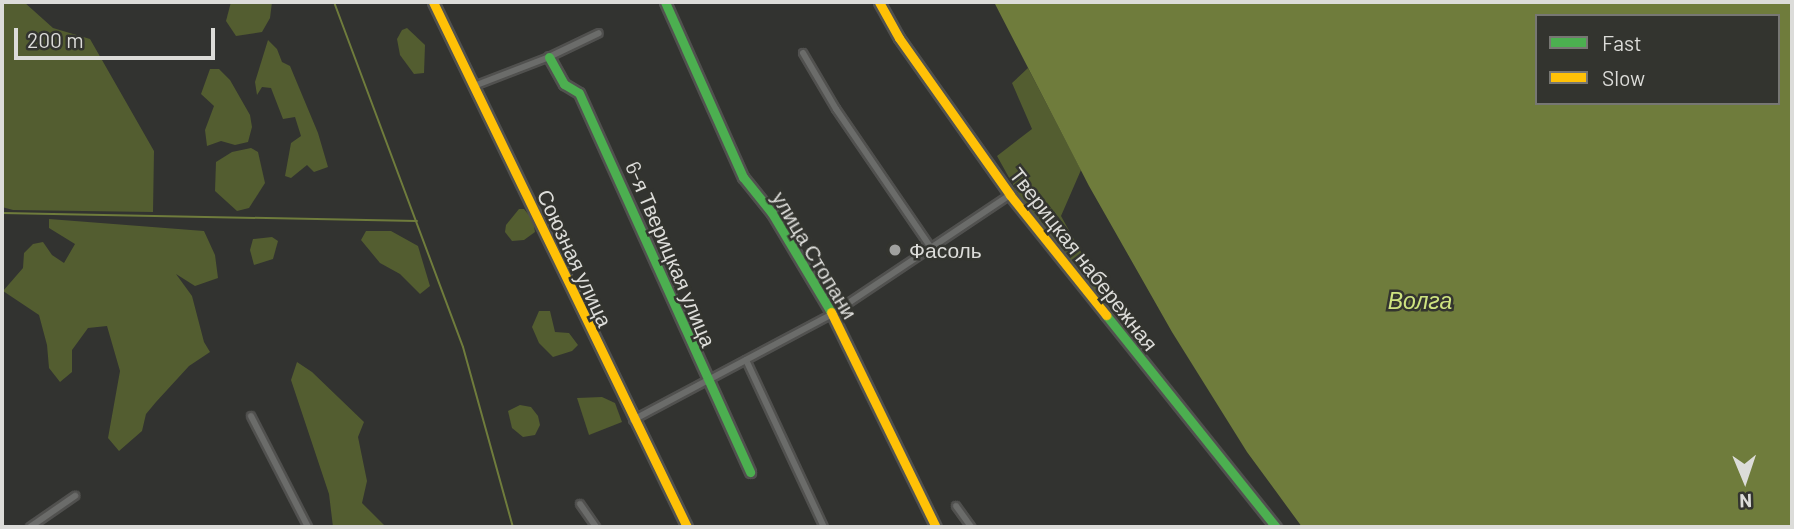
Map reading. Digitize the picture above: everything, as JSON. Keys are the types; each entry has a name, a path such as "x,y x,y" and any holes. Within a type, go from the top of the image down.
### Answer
{"street":[{"name":"Союзная улица","path":"433,2 633,420 688,527"},
{"name":"улица Стопани","path":"665,2 710,97 743,177 772,213 832,314 936,527"},
{"name":"Тверицкая набережная","path":"879,2 899,38 1010,195 1276,527"},
{"path":"474,86 549,57 599,33"},
{"path":"803,53 843,120 931,248"},
{"name":"6-я Тверицкая улица","path":"549,57 564,85 579,93 750,472"},
{"path":"633,420 832,314 1010,195"},
{"path":"746,360 824,527"},
{"path":"251,416 308,527"},
{"path":"30,527 75,496"},
{"path":"580,504 596,527"},
{"path":"956,506 971,527"}],"shaded area":[{"path":"2,2 24,2 53,28 90,39 154,151 153,212 13,210 2,207"},
{"path":"231,2 272,2 270,18 262,32 236,36 226,21"},
{"path":"407,28 425,45 424,73 414,74 400,55 397,39 402,30"},
{"path":"268,40 277,49 282,62 290,66 318,133 328,167 314,172 307,165 291,178 285,176 291,143 301,136 295,117 283,119 271,88 262,87 257,95 255,82"},
{"path":"1028,68 1081,170 1061,216 1101,288 1092,291 1021,199 997,156 1032,129 1012,83"},
{"path":"210,69 219,69 230,80 250,115 252,127 248,142 235,145 221,141 207,146 205,130 214,106 201,94"},
{"path":"251,148 258,152 265,183 249,208 237,211 215,191 216,162 232,152"},
{"path":"519,209 524,209 533,220 535,232 524,240 512,241 505,232 506,225"},
{"path":"49,219 204,231 215,255 218,278 195,286 176,274 192,296 204,342 210,352 189,366 146,414 142,431 119,451 108,438 120,371 107,326 88,328 72,350 72,372 60,382 49,368 47,345 39,315 3,291 23,268 24,253 33,244 43,242 52,255 64,263 75,244 49,228"},
{"path":"366,231 391,231 418,246 430,286 420,294 400,274 380,263 361,240"},
{"path":"272,237 278,241 273,259 254,265 250,250 253,239"},
{"path":"539,311 550,311 555,332 569,333 578,345 572,351 553,357 539,343 532,327"},
{"path":"297,362 312,372 364,422 358,437 367,481 362,503 386,527 333,527 329,494 291,380"},
{"path":"602,397 615,403 622,422 589,435 577,398"},
{"path":"520,405 531,407 538,416 540,425 535,435 523,437 512,428 508,411"}],"water":[{"name":"Волга","path":"994,2 1792,2 1792,527 1302,527 1247,452 1172,332 1089,186"}],"waterway":[{"path":"334,2 463,347 513,527"},
{"path":"2,213 417,221"}],"traffic: fast":[{"path":"665,2 743,177 772,213 831,312"},
{"path":"549,57 564,84 579,93 750,472"},
{"path":"1106,315 1276,527"}],"traffic: slow":[{"path":"433,2 687,527"},
{"path":"879,2 899,38 1010,195 1106,315"},
{"path":"831,312 936,527"}],"place":[{"name":"Фасоль","path":"895,250"}]}
